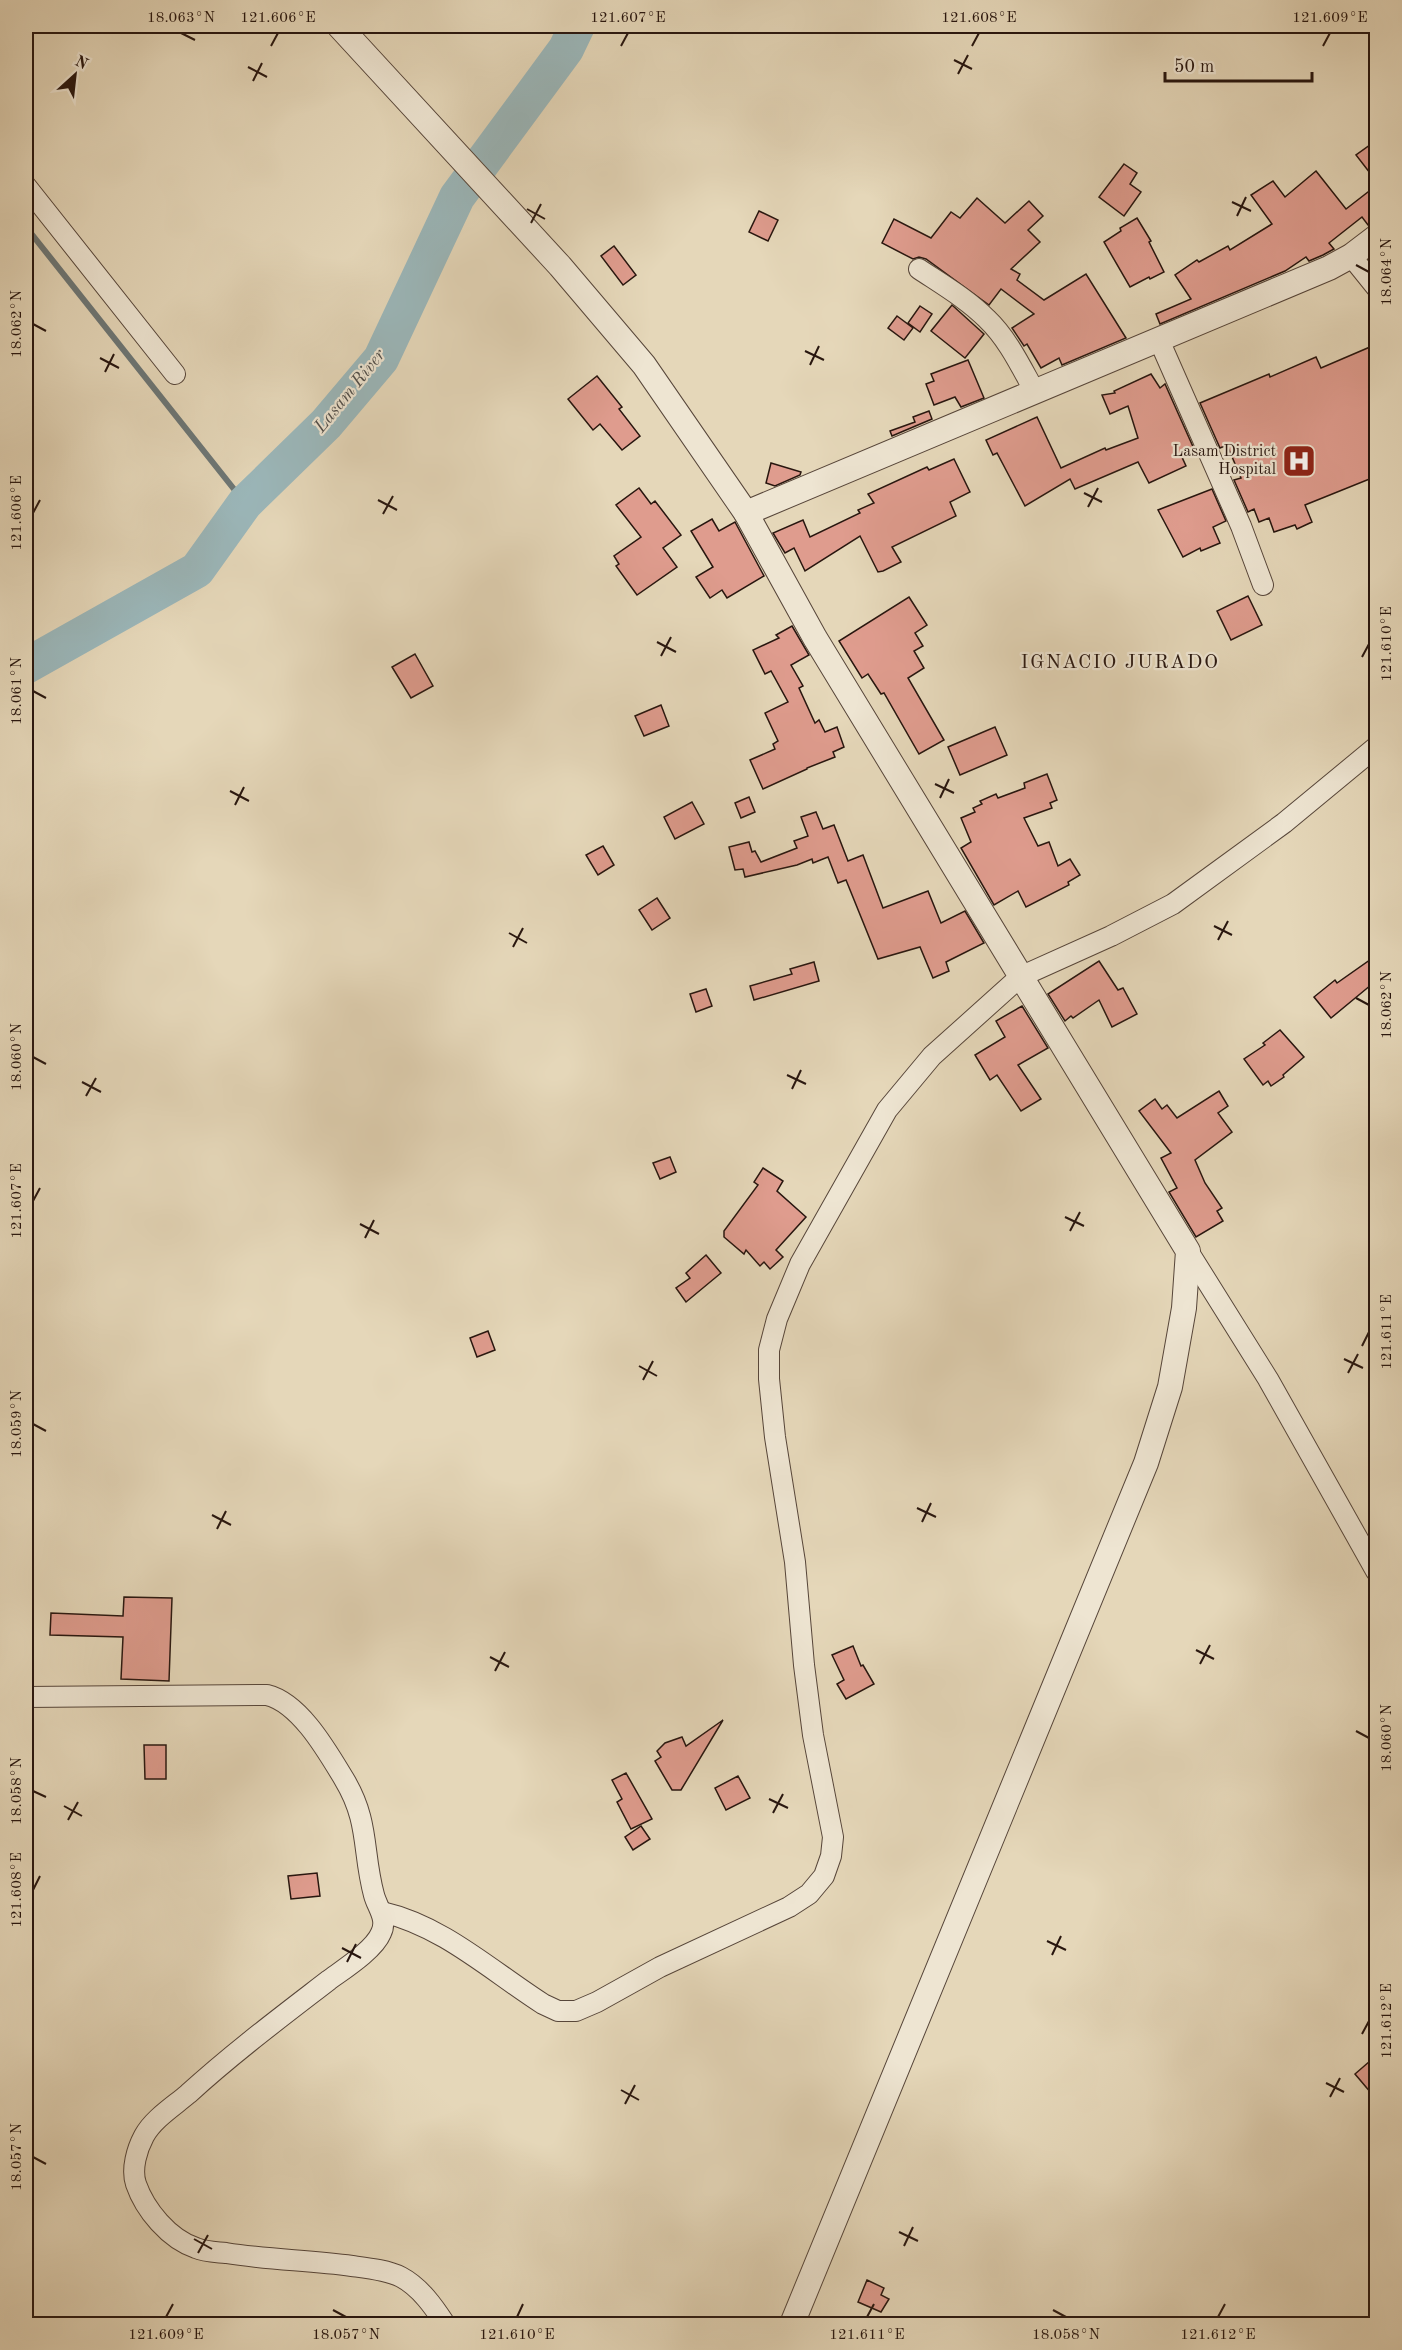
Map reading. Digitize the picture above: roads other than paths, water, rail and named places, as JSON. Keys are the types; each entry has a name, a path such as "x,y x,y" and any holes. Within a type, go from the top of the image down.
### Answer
{"street":[{"path":"339,26 560,266 644,365 746,513 815,638 1020,977 1268,1379 1377,1570"},
{"path":"26,186 175,374"},
{"path":"746,513 1329,268 1351,256 1377,237"},
{"path":"1351,256 1377,287"},
{"path":"919,269 962,297 988,320 1014,354 1035,392"},
{"path":"1159,340 1241,526 1263,585"},
{"path":"382,1912 422,1924 445,1937 543,2004 558,2011 576,2011 660,1967 789,1907 809,1894 824,1876 831,1856 833,1837 813,1735 795,1562 775,1437 769,1380 769,1350 777,1319 800,1263 887,1110 932,1056 1020,977 1111,936 1173,904 1284,823 1377,747"},
{"path":"792,2325 1146,1463 1170,1387 1184,1308 1188,1251"},
{"path":"26,1697 247,1694 278,1698 291,1707 308,1726 353,1795 363,1822 374,1896 382,1912 381,1934 362,1954 233,2054 165,2114 145,2135 135,2162 135,2182 148,2210 175,2236 196,2248 241,2256 333,2263 368,2268 400,2277 419,2290 445,2325"}],"waterway":[{"name":"Lasam River","path":"26,666 197,570 245,503 326,424 381,359 457,197 566,49 577,26"},
{"path":"26,227 245,503"}],"place":[{"name":"Lasam District Hospital","path":"1299,461"}],"district":[{"name":"IGNACIO JURADO","path":"1120,663"}]}
